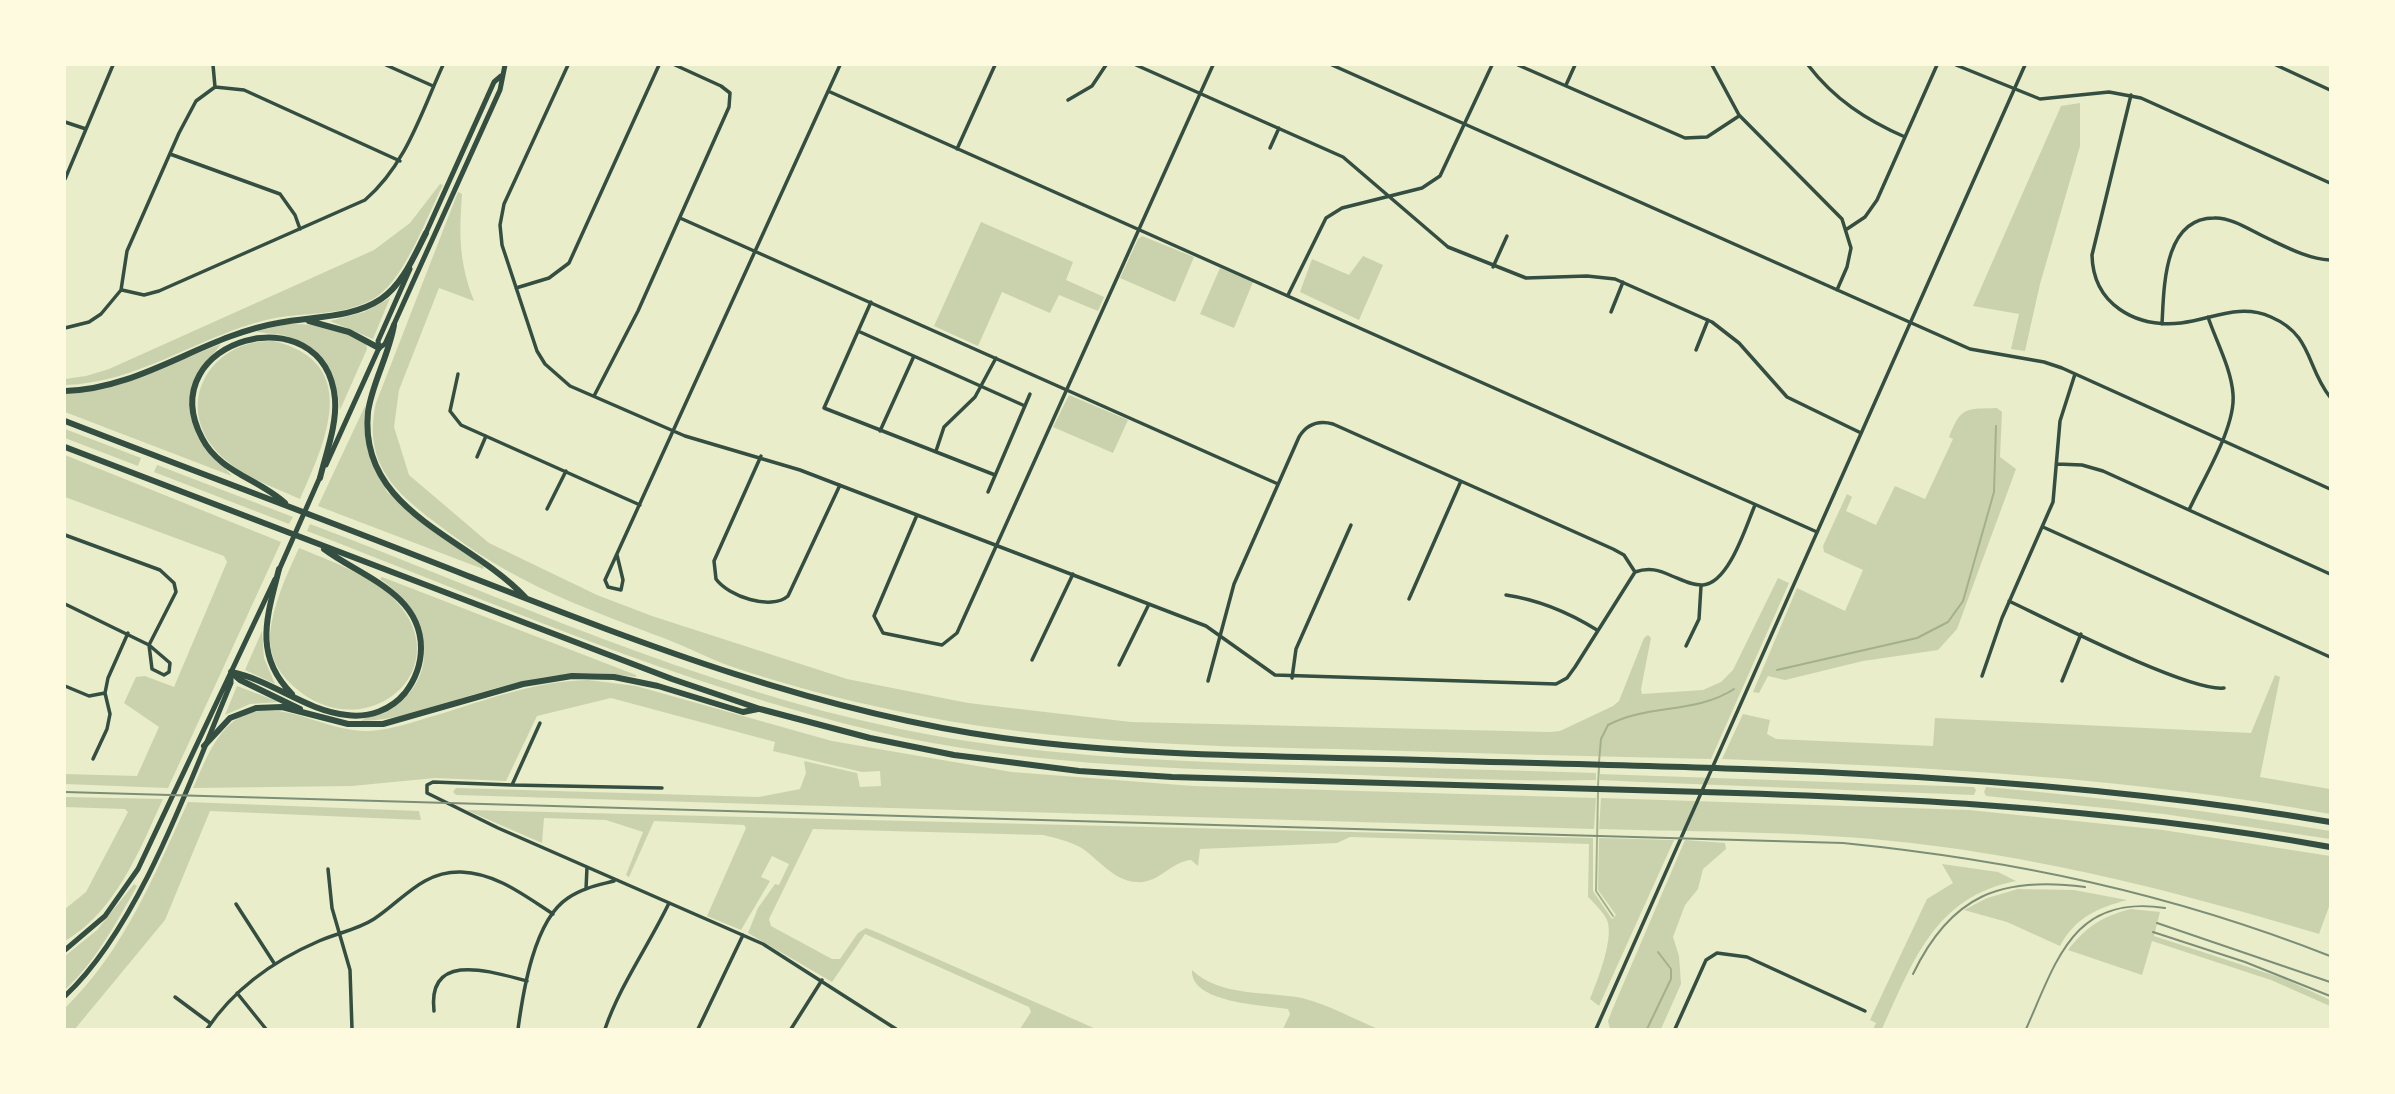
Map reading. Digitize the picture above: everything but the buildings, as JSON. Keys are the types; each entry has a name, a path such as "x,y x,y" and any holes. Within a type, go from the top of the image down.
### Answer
{"highway":[{"path":"65,391 133,379 259,327 356,311 381,299 400,280 426,233"},
{"path":"303,320 349,332 379,348"},
{"path":"394,325 390,348 369,409 369,452 376,468 396,497 438,532 506,577 526,599"},
{"path":"289,507 275,494 221,461 199,432 194,411 196,389 208,364 221,350 249,338 273,337 296,344 320,363 333,388 335,406 320,478"},
{"path":"65,421 526,599 748,680 834,705 958,731 1127,751 1982,779 2175,798 2330,822"},
{"path":"65,447 672,679 760,709 910,746 1079,771 1205,778 1909,798 2020,806 2166,822 2330,847"},
{"path":"231,672 335,713 370,714 400,698 412,682 420,660 417,627 403,603 380,584 317,543"},
{"path":"279,569 267,620 267,655 274,673 296,698"},
{"path":"231,672 240,680 304,712"},
{"path":"204,746 223,724 247,709 271,706 340,723 383,724 546,679 586,675 658,686 743,712 760,709"}],"main road":[{"path":"379,348 385,345 500,90 505,65"},
{"path":"65,950 93,928 124,893 166,811 379,348 378,341 494,82 501,76"},
{"path":"65,996 107,946 125,916 191,776 231,683 231,672"}],"street":[{"path":"65,179 113,65"},
{"path":"213,65 215,87"},
{"path":"386,65 433,86"},
{"path":"121,290 144,295 159,291 365,200 379,188 400,160 443,65"},
{"path":"568,65 504,204 500,225 502,245 545,364 570,386 674,430 840,485 1149,604 1219,634 1260,667 1275,675 1292,678 1556,684 1567,678 1635,572 1647,568 1660,570 1701,586 1716,581 1726,570 1755,505"},
{"path":"516,288 549,278 569,263 659,65"},
{"path":"594,396 616,347 638,311 729,107 730,93 721,86 674,65"},
{"path":"617,555 623,580 621,590 608,587 606,580 617,555 755,251 840,65"},
{"path":"957,149 995,65"},
{"path":"1068,100 1092,86 1106,65"},
{"path":"1136,65 1343,157 1436,240 1493,267 1526,278 1601,276 1623,282 1708,320 1739,344 1787,397 1861,433"},
{"path":"917,515 876,607 876,625 892,637 935,645 949,642 957,633 1213,65"},
{"path":"1332,65 1970,349 2044,362 2075,374 2330,489"},
{"path":"1288,295 1326,218 1342,208 1422,188 1440,176 1492,65"},
{"path":"1518,65 1685,138 1707,137 1739,116"},
{"path":"1566,86 1575,65"},
{"path":"1712,65 1739,116 1835,212 1847,229 1850,257 1837,290"},
{"path":"1808,65 1842,102 1868,120 1905,137"},
{"path":"1847,229 1872,208 1937,65"},
{"path":"1956,65 2040,99 2109,92 2131,95 2330,183"},
{"path":"1597,1029 2025,65"},
{"path":"2276,65 2330,90"},
{"path":"65,328 89,322 101,314 121,290 127,251 191,107 201,95 215,87 244,90 400,160"},
{"path":"828,91 1817,532"},
{"path":"2131,95 2093,244 2092,266 2097,285 2113,306 2125,314 2162,324 2250,311 2270,316 2289,327 2309,350 2323,387 2330,397"},
{"path":"65,122 86,129"},
{"path":"1270,148 1280,127"},
{"path":"170,154 279,194 295,215 300,229"},
{"path":"680,218 1278,484"},
{"path":"2162,324 2164,290 2172,252 2182,233 2201,220 2224,219 2294,251 2330,260"},
{"path":"1493,267 1507,236"},
{"path":"1611,312 1623,282"},
{"path":"871,302 824,408 995,475"},
{"path":"2189,510 2232,412 2233,392 2208,317"},
{"path":"1696,350 1708,320"},
{"path":"858,331 1024,406"},
{"path":"880,432 914,356"},
{"path":"936,451 944,427 983,386 996,358"},
{"path":"458,374 450,411 461,425 640,505"},
{"path":"1982,676 2009,601 2043,527 2055,491 2060,421 2075,374"},
{"path":"988,492 1030,394"},
{"path":"1208,681 1234,584 1299,437 1311,425 1320,422 1333,424 1613,549 1623,555 1635,572"},
{"path":"477,457 486,436"},
{"path":"761,457 716,555 716,579 732,592 768,603 780,602 791,592 840,485"},
{"path":"2057,464 2082,465 2103,471 2330,573"},
{"path":"547,509 566,471"},
{"path":"1409,599 1461,481"},
{"path":"1292,678 1296,649 1351,525"},
{"path":"2043,527 2330,657"},
{"path":"65,535 169,575 176,592 149,645 148,653 152,670 164,675 169,672 170,663 149,645 65,604"},
{"path":"1032,660 1073,575"},
{"path":"1686,646 1699,619 1701,586"},
{"path":"1506,595 1532,599 1559,609 1598,630"},
{"path":"2009,601 2184,680 2214,689 2224,688"},
{"path":"1118,665 1149,604"},
{"path":"93,758 107,729 110,714 105,693 108,678 128,633"},
{"path":"2062,681 2081,634"},
{"path":"65,686 89,696 105,693"},
{"path":"512,785 540,723"},
{"path":"662,788 433,782 426,788 430,797 743,935 784,956 888,1027 896,1029"},
{"path":"586,889 587,867"},
{"path":"328,869 332,908 350,970 352,1029"},
{"path":"207,1029 237,993 274,963 373,919 414,886 430,877 459,872 497,880 553,914"},
{"path":"518,1029 537,946 553,914 568,898 586,889 617,880"},
{"path":"605,1029 612,1009 651,941 668,903"},
{"path":"236,904 274,963"},
{"path":"698,1029 743,935"},
{"path":"1675,1029 1706,960 1717,953 1747,957 1865,1011"},
{"path":"434,1012 432,998 437,985 454,971 474,968 527,981"},
{"path":"791,1029 822,980"},
{"path":"237,993 266,1029"},
{"path":"175,997 211,1023"}],"green space":[{"path":"2080,103 2080,146 2040,284 2025,351 2011,349 2019,314 1973,306 2061,106"},
{"path":"440,184 443,185 407,260 389,286 367,302 339,311 266,320 118,376 65,385 65,379 109,369 374,250 410,223"},
{"path":"458,192 462,194 463,261 474,301 439,288 399,390 394,427 409,475 489,543 597,595 652,616 847,679 968,703 1131,722 1560,731 1619,701 1644,638 1648,635 1651,638 1642,694 1703,690 1721,682 1733,670 1778,578 1789,583 1711,759 1225,746 1061,736 951,721 790,685 727,665 530,583 479,554 420,511 392,482 381,466 375,448 373,427 376,403"},
{"path":"981,222 1073,262 1066,280 1104,297 1098,311 1059,295 1050,313 1002,292 978,346 934,326"},
{"path":"1142,236 1194,257 1175,302 1120,278 1138,239"},
{"path":"1363,256 1383,265 1359,320 1300,292 1312,259 1349,275"},
{"path":"1220,268 1253,282 1234,328 1200,314"},
{"path":"390,298 373,339 330,321 364,312"},
{"path":"288,324 328,328 348,334 366,344 367,349 340,410 335,384 317,354 307,346 283,335 256,331"},
{"path":"274,341 302,352 319,367 328,386 330,407 326,430 300,499 253,478 221,456 202,428 198,409 200,391 207,374 219,360 235,349 253,343"},
{"path":"221,344 199,373 190,406 200,440 232,476 65,412 65,394 121,384"},
{"path":"1069,395 1128,420 1113,453 1053,427"},
{"path":"365,406 368,451 387,492 484,567 483,569 318,506"},
{"path":"1997,408 2002,412 2000,457 2016,469 1957,629 1938,650 1863,661 1785,680 1768,676 1759,693 1753,692 1797,588 1845,611 1863,570 1824,552 1823,546 1847,494 1852,497 1846,511 1876,525 1895,486 1925,499 1953,439 1949,437 1961,414 1971,409"},
{"path":"65,429 141,458 138,466 65,438"},
{"path":"65,455 281,542 168,788 65,784 65,774 137,776 159,727 124,703 136,677 145,676 174,687 227,562 224,556 65,497"},
{"path":"157,465 293,517 289,524 154,472"},
{"path":"310,524 675,665 749,690 900,729 998,745 1097,756 1596,773 1596,780 1450,778 1143,766 1037,758 931,743 806,713 661,667 307,531"},
{"path":"299,548 346,568 379,586 389,594 410,621 417,648 412,672 397,692 375,705 349,710 320,704 292,685 275,662 270,642 274,612"},
{"path":"382,577 636,677 585,673 539,678 403,715 361,721 399,703 413,688 421,672 424,655 417,621 395,591 380,579"},
{"path":"262,631 264,658 275,684 245,670"},
{"path":"2275,675 2280,677 2260,777 2330,789 2330,814 2255,801 2103,782 1951,770 1722,759 1743,714 1770,720 1767,734 1776,739 1933,746 1935,718 2251,733"},
{"path":"588,680 636,686 832,741 1012,772 1193,786 1596,798 1594,829 456,795 453,792 456,788 759,797 800,789 806,773 804,761 857,773 860,787 881,786 880,771 862,772 773,751 775,742 611,698 537,716 506,781 435,778 352,786 193,788 212,747 226,728 244,715 259,711 290,713 337,727 369,731 403,725 530,688"},
{"path":"237,686 279,702 250,704 225,715"},
{"path":"1600,774 1974,787 1976,790 1974,795 1642,782 1600,780"},
{"path":"1986,787 2116,800 2330,831 2330,839 2164,814 1986,796"},
{"path":"65,797 163,799 135,859 112,897 83,928 65,941 65,909 86,892 128,812 125,809 65,807"},
{"path":"1601,798 1969,810 2163,830 2330,856 2330,904 2319,934 2117,880 1963,850 1833,836 1599,829"},
{"path":"188,802 419,811 421,820 210,811 165,920 75,1029 65,1029 65,1008 86,986 121,937 150,884"},
{"path":"466,810 1593,838 1593,891 1612,919 1616,915 1598,890 1599,838 1674,840 1599,1006 1590,999 1609,935 1606,918 1588,897 1589,844 1350,837 1337,843 1200,849 1198,866 1191,860 1151,880 1136,882 1113,873 1080,847 1043,835 813,829 769,919 771,926 832,959 840,959 858,933 866,928 1096,1029 1020,1029 1031,1012 1029,1007 865,934 832,982 748,933 758,908 775,884 779,885 789,864 772,856 761,877 770,881 741,930 707,916 746,828 744,825 654,821 629,877 626,875 643,832 606,820 544,818 542,843"},
{"path":"1685,840 1725,843 1726,849 1703,869 1698,889 1685,905 1673,937 1679,956 1681,984 1661,1029 1610,1029 1608,1021 1613,1008"},
{"path":"1942,864 1998,872 2016,881 1988,889 1965,901 1946,917 1916,957 1882,1029 1873,1029 1876,1023 1870,1020 1927,899 1953,883"},
{"path":"134,884 137,886 105,941 65,990 65,956 97,930"},
{"path":"2018,889 2074,890 2127,900 2106,907 2080,921 2060,946 2007,922 1964,910 1987,898"},
{"path":"2131,909 2160,912 2154,936 2285,979 2330,1000 2330,1006 2271,980 2152,941 2142,975 2068,950 2095,923"},
{"path":"1192,970 1216,985 1244,992 1302,998 1378,1029 1283,1029 1290,1014 1288,1009 1246,1004 1215,996 1195,981"}],"waterway":[{"path":"1777,670 1917,638 1948,622 1963,601 1994,492 1996,426"},
{"path":"1599,762 1601,739 1608,725 1639,714 1704,702 1734,689"},
{"path":"1598,786 1599,767"},
{"path":"1598,792 1596,891 1613,916"},
{"path":"1647,1029 1671,979 1671,969 1658,952"}],"railway":[{"path":"65,792 1843,843 1968,859 2090,882 2210,914 2330,956"},
{"path":"1913,974 1944,926 1962,909 1982,897 2004,889 2028,885 2085,887"},
{"path":"2026,1029 2059,957 2073,937 2089,922 2109,911 2134,906 2165,908"},
{"path":"2157,923 2330,982"},
{"path":"2153,932 2245,962 2330,996"}]}
